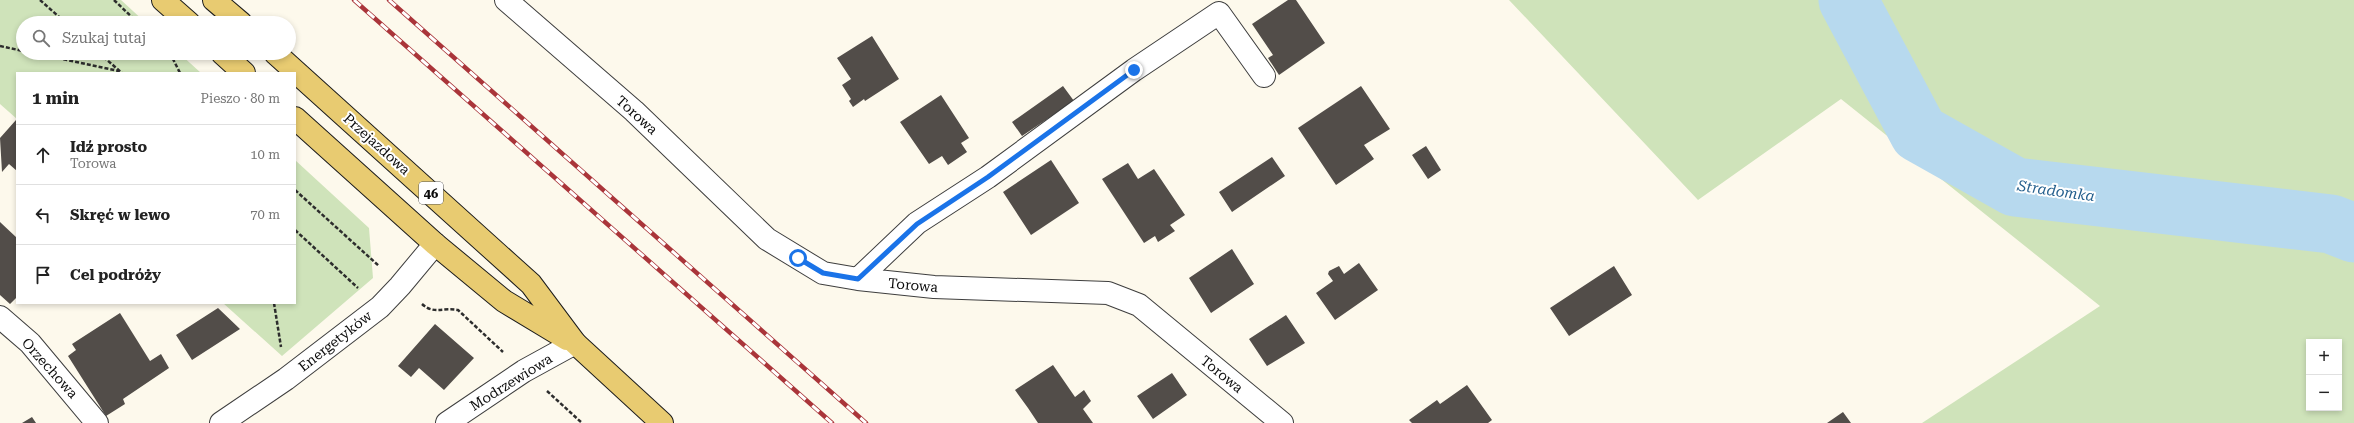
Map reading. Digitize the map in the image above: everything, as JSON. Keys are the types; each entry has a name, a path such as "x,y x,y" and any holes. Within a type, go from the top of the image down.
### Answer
{"main road":[{"path":"163,0 181,16"},
{"path":"214,0 233,16"},
{"path":"230,60 243,72"},
{"name":"Przejazdowa","path":"283,60 531,284 575,343 662,423"},
{"name":"Przejazdowa","path":"296,119 435,244 504,301 575,343"}],"street":[{"name":"Torowa","path":"506,0 634,111 767,238 823,273 858,279 934,287 1108,294 1139,305 1282,423"},
{"path":"858,279 917,224 988,177 1134,70 1219,13 1264,76"},
{"name":"Energetyków","path":"221,423 286,379 380,307 400,286 435,244"},
{"name":"Orzechowa","path":"0,317 30,343 97,423"},
{"name":"Modrzewiowa","path":"447,423 524,371 575,343"}],"path":[{"path":"40,0 58,16"},
{"path":"114,0 131,16"},
{"path":"0,46 16,49"},
{"path":"66,60 120,72"},
{"path":"107,60 120,72"},
{"path":"174,60 180,72"},
{"path":"296,191 400,286"},
{"path":"296,231 380,307"},
{"path":"274,304 286,379"}],"green space":[{"path":"0,0 121,0 138,16 16,16 16,60 187,60 200,72 16,72 16,118 0,104"},
{"path":"1509,0 2354,0 2354,423 1922,423 2100,306 1841,99 1698,200"},
{"path":"296,161 369,228 373,278 282,356 224,304 296,304"}],"building":[{"path":"1288,0 1296,0 1325,43 1279,75 1268,58 1273,55 1252,24"},
{"path":"872,36 899,79 853,107 849,101 851,99 842,85 851,79 837,58"},
{"path":"1063,86 1074,101 1022,136 1012,122"},
{"path":"1361,86 1390,129 1364,145 1374,159 1336,185 1298,128"},
{"path":"941,95 969,138 961,143 967,152 948,165 942,156 929,164 900,122"},
{"path":"16,120 16,170 9,164 2,172 0,138"},
{"path":"1426,146 1441,170 1428,179 1412,155"},
{"path":"1272,157 1285,176 1232,212 1219,192"},
{"path":"1051,160 1079,203 1031,235 1003,192"},
{"path":"1128,163 1138,179 1154,169 1185,215 1170,225 1175,231 1158,242 1155,236 1144,243 1102,179"},
{"path":"0,222 16,237 16,298 10,304 0,295"},
{"path":"1232,249 1254,284 1211,313 1189,278"},
{"path":"1359,263 1378,290 1335,320 1316,293 1333,281 1328,274 1329,271 1339,266 1344,274"},
{"path":"1614,266 1632,295 1569,336 1550,308"},
{"path":"218,308 240,329 192,360 176,335"},
{"path":"120,313 150,361 161,354 169,368 123,399 125,404 106,416 68,356 76,350 72,344"},
{"path":"1286,315 1305,343 1267,366 1249,339"},
{"path":"435,324 474,358 444,390 419,368 411,377 398,366"},
{"path":"1053,365 1075,397 1084,390 1091,401 1083,409 1093,423 1038,423 1015,390"},
{"path":"1172,373 1187,395 1153,419 1137,396"},
{"path":"1467,385 1492,420 1488,423 1412,423 1409,420 1437,400 1440,404"},
{"path":"1843,412 1851,423 1827,423"},
{"path":"32,417 36,423 22,423"}],"waterway":[{"name":"Stradomka","path":"1848,0 1919,133 2015,187 2331,224 2354,233"}],"railway":[{"path":"354,0 832,423"},
{"path":"389,0 866,423"}],"route":[{"path":"798,258 823,273 858,279 917,224 988,177 1134,70"}]}
